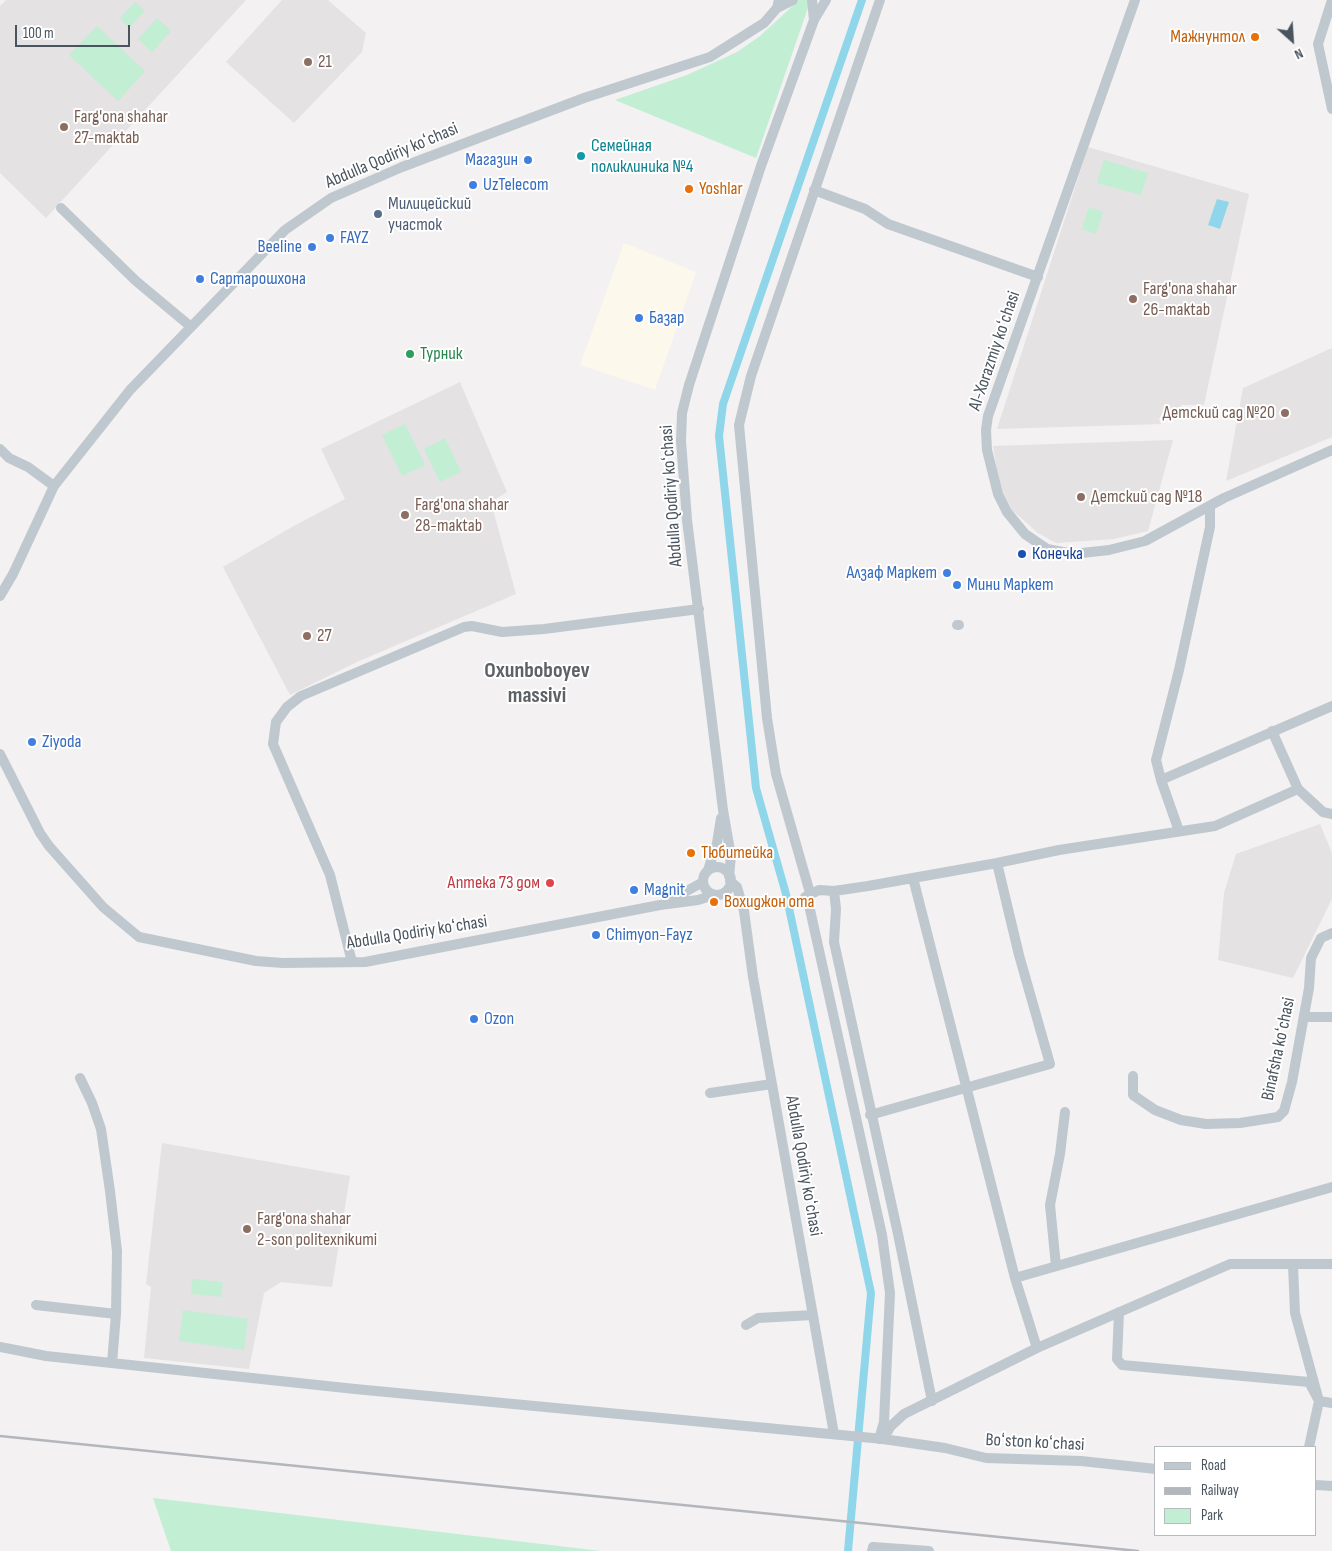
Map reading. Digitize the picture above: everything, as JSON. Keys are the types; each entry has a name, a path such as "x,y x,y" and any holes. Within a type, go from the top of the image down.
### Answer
{"street":[{"name":"Abdulla Qodiriy koʻchasi","path":"0,596 13,574 54,486 130,390 277,238 331,198 434,154 584,98 710,56 764,23 778,4 793,0"},
{"name":"Abdulla Qodiriy koʻchasi","path":"812,0 814,20"},
{"name":"Abdulla Qodiriy koʻchasi","path":"826,0 814,20 761,166 689,385 682,413 681,441 683,477 723,810 731,856 730,878 736,887 742,903 834,1434"},
{"path":"878,1439 884,1422 890,1293 882,1235 807,896 776,774 767,718 739,425 751,376 880,0"},
{"name":"Al-Xorazmiy koʻchasi","path":"1135,0 991,407 986,430 987,450 998,494 1016,524 1035,543 1047,549 1073,554 1086,553 1136,545 1210,506 1332,450"},
{"path":"1332,0 1318,44 1332,109"},
{"path":"814,190 866,208 888,224 1038,277"},
{"path":"60,208 136,281 190,326"},
{"path":"0,449 9,458 28,467 54,486"},
{"path":"1179,832 1156,760 1179,670 1210,526 1210,506"},
{"path":"352,962 330,876 273,744 276,722 287,707 301,696 464,627 472,626 502,632 544,629 699,609"},
{"path":"1161,780 1332,706"},
{"path":"1272,731 1298,789 1323,812 1332,814"},
{"name":"Abdulla Qodiriy koʻchasi","path":"0,754 40,833 49,846 103,907 139,937 256,961 283,963 365,962 662,905 698,900 718,894"},
{"path":"807,896 819,890 834,891 997,863 1059,850 1216,826 1298,789"},
{"name":"Abdulla Qodiriy koʻchasi","path":"662,905 703,882 717,843 723,810"},
{"path":"870,1115 1050,1064 1019,955 997,863"},
{"path":"708,870 720,868 730,878 728,889 718,894"},
{"path":"913,878 1015,1278 1037,1348"},
{"path":"703,882 706,890 734,897 742,903"},
{"path":"834,891 836,909 834,942 870,1115 898,1234 932,1401"},
{"name":"Binafsha koʻchasi","path":"1134,1076 1133,1095 1155,1110 1180,1120 1206,1124 1240,1123 1278,1116 1284,1111 1292,1082 1312,958 1321,938 1332,933"},
{"path":"1304,1017 1332,1016"},
{"path":"80,1078 92,1103 101,1129 117,1251 116,1314 112,1363"},
{"path":"710,1093 772,1084"},
{"path":"1056,1266 1050,1205 1066,1112"},
{"path":"1015,1278 1332,1187"},
{"path":"878,1439 904,1414 1037,1348 1230,1264 1332,1264"},
{"path":"1293,1264 1295,1313 1319,1402 1309,1446"},
{"path":"36,1305 116,1314"},
{"path":"1119,1312 1119,1364 1309,1382 1319,1402"},
{"path":"746,1325 758,1318 813,1315"},
{"name":"Boʻston koʻchasi","path":"0,1347 46,1356 355,1389 834,1434 945,1448 986,1458 1081,1461 1154,1469"},
{"path":"1319,1402 1332,1403"},
{"path":"1317,1485 1332,1486"},
{"path":"872,1549 929,1551"}],"shaded area":[{"name":"Farg'ona shahar 27-maktab","path":"6,0 246,0 46,218 0,173 0,6"},
{"path":"282,0 328,0 366,33 362,52 294,123 226,62"},
{"name":"Farg'ona shahar 26-maktab","path":"1088,147 1249,194 1204,405 1181,405 1180,418 1159,418 1161,424 997,429"},
{"name":"Базар","path":"624,243 696,272 655,390 580,365"},
{"name":"Детский сад №20","path":"1332,348 1332,437 1226,481 1243,388"},
{"name":"Farg'ona shahar 28-maktab","path":"460,382 507,492 491,502 516,594 357,662 290,695 223,567 345,499 321,449"},
{"name":"Детский сад №18","path":"1173,440 1148,531 1114,539 1056,543 1038,533 1012,510 999,484 993,446"},
{"path":"1320,824 1332,853 1332,899 1293,978 1218,960 1224,893 1236,854"},
{"name":"Farg'ona shahar 2-son politexnikumi","path":"162,1143 350,1176 332,1287 281,1282 264,1293 249,1369 144,1358 151,1287 146,1284"}],"green space":[{"path":"799,0 808,0 809,5 756,158 615,100 687,75 737,52 760,36"},
{"path":"135,2 145,11 129,28 120,18"},
{"path":"157,18 171,31 152,52 138,39"},
{"path":"97,26 145,71 118,101 69,55"},
{"path":"1104,160 1148,173 1141,195 1097,183"},
{"path":"1089,207 1103,212 1096,234 1082,229"},
{"path":"405,424 425,465 402,476 382,435"},
{"path":"445,438 461,472 440,482 424,449"},
{"path":"192,1279 223,1282 221,1297 191,1294"},
{"path":"183,1310 248,1319 244,1350 179,1341"},
{"path":"153,1498 601,1551 171,1551"}],"water":[{"path":"1217,199 1229,202 1220,229 1208,225"}],"waterway":[{"path":"848,1551 871,1293 786,894 756,788 719,436 723,404 862,0"}],"railway":[{"path":"0,1436 1138,1551"}],"place":[{"name":"Мажнунтол","path":"1255,37"},
{"name":"21","path":"308,62"},
{"name":"Farg'ona shahar 27-maktab","path":"64,127"},
{"name":"Семейная поликлиника №4","path":"581,156"},
{"name":"Магазин","path":"528,160"},
{"name":"UzTelecom","path":"473,185"},
{"name":"Yoshlar","path":"689,189"},
{"name":"Милицейский участок","path":"378,214"},
{"name":"FAYZ","path":"330,238"},
{"name":"Beeline","path":"312,247"},
{"name":"Сартарошхона","path":"200,279"},
{"name":"Farg'ona shahar 26-maktab","path":"1133,299"},
{"name":"Базар","path":"639,318"},
{"name":"Турник","path":"410,354"},
{"name":"Детский сад №20","path":"1285,413"},
{"name":"Детский сад №18","path":"1081,497"},
{"name":"Farg'ona shahar 28-maktab","path":"405,515"},
{"name":"Конечка","path":"1022,554"},
{"name":"Алзаф Маркет","path":"947,573"},
{"name":"Мини Маркет","path":"957,585"},
{"name":"27","path":"307,636"},
{"name":"Ziyoda","path":"32,742"},
{"name":"Тюбитейка","path":"691,853"},
{"name":"Аптека 73 дом","path":"550,883"},
{"name":"Magnit","path":"634,890"},
{"name":"Вохиджон ота","path":"714,902"},
{"name":"Chimyon-Fayz","path":"596,935"},
{"name":"Ozon","path":"474,1019"},
{"name":"Farg'ona shahar 2-son politexnikumi","path":"247,1229"}],"district":[{"name":"Oxunboboyev massivi","path":"537,684"}]}
